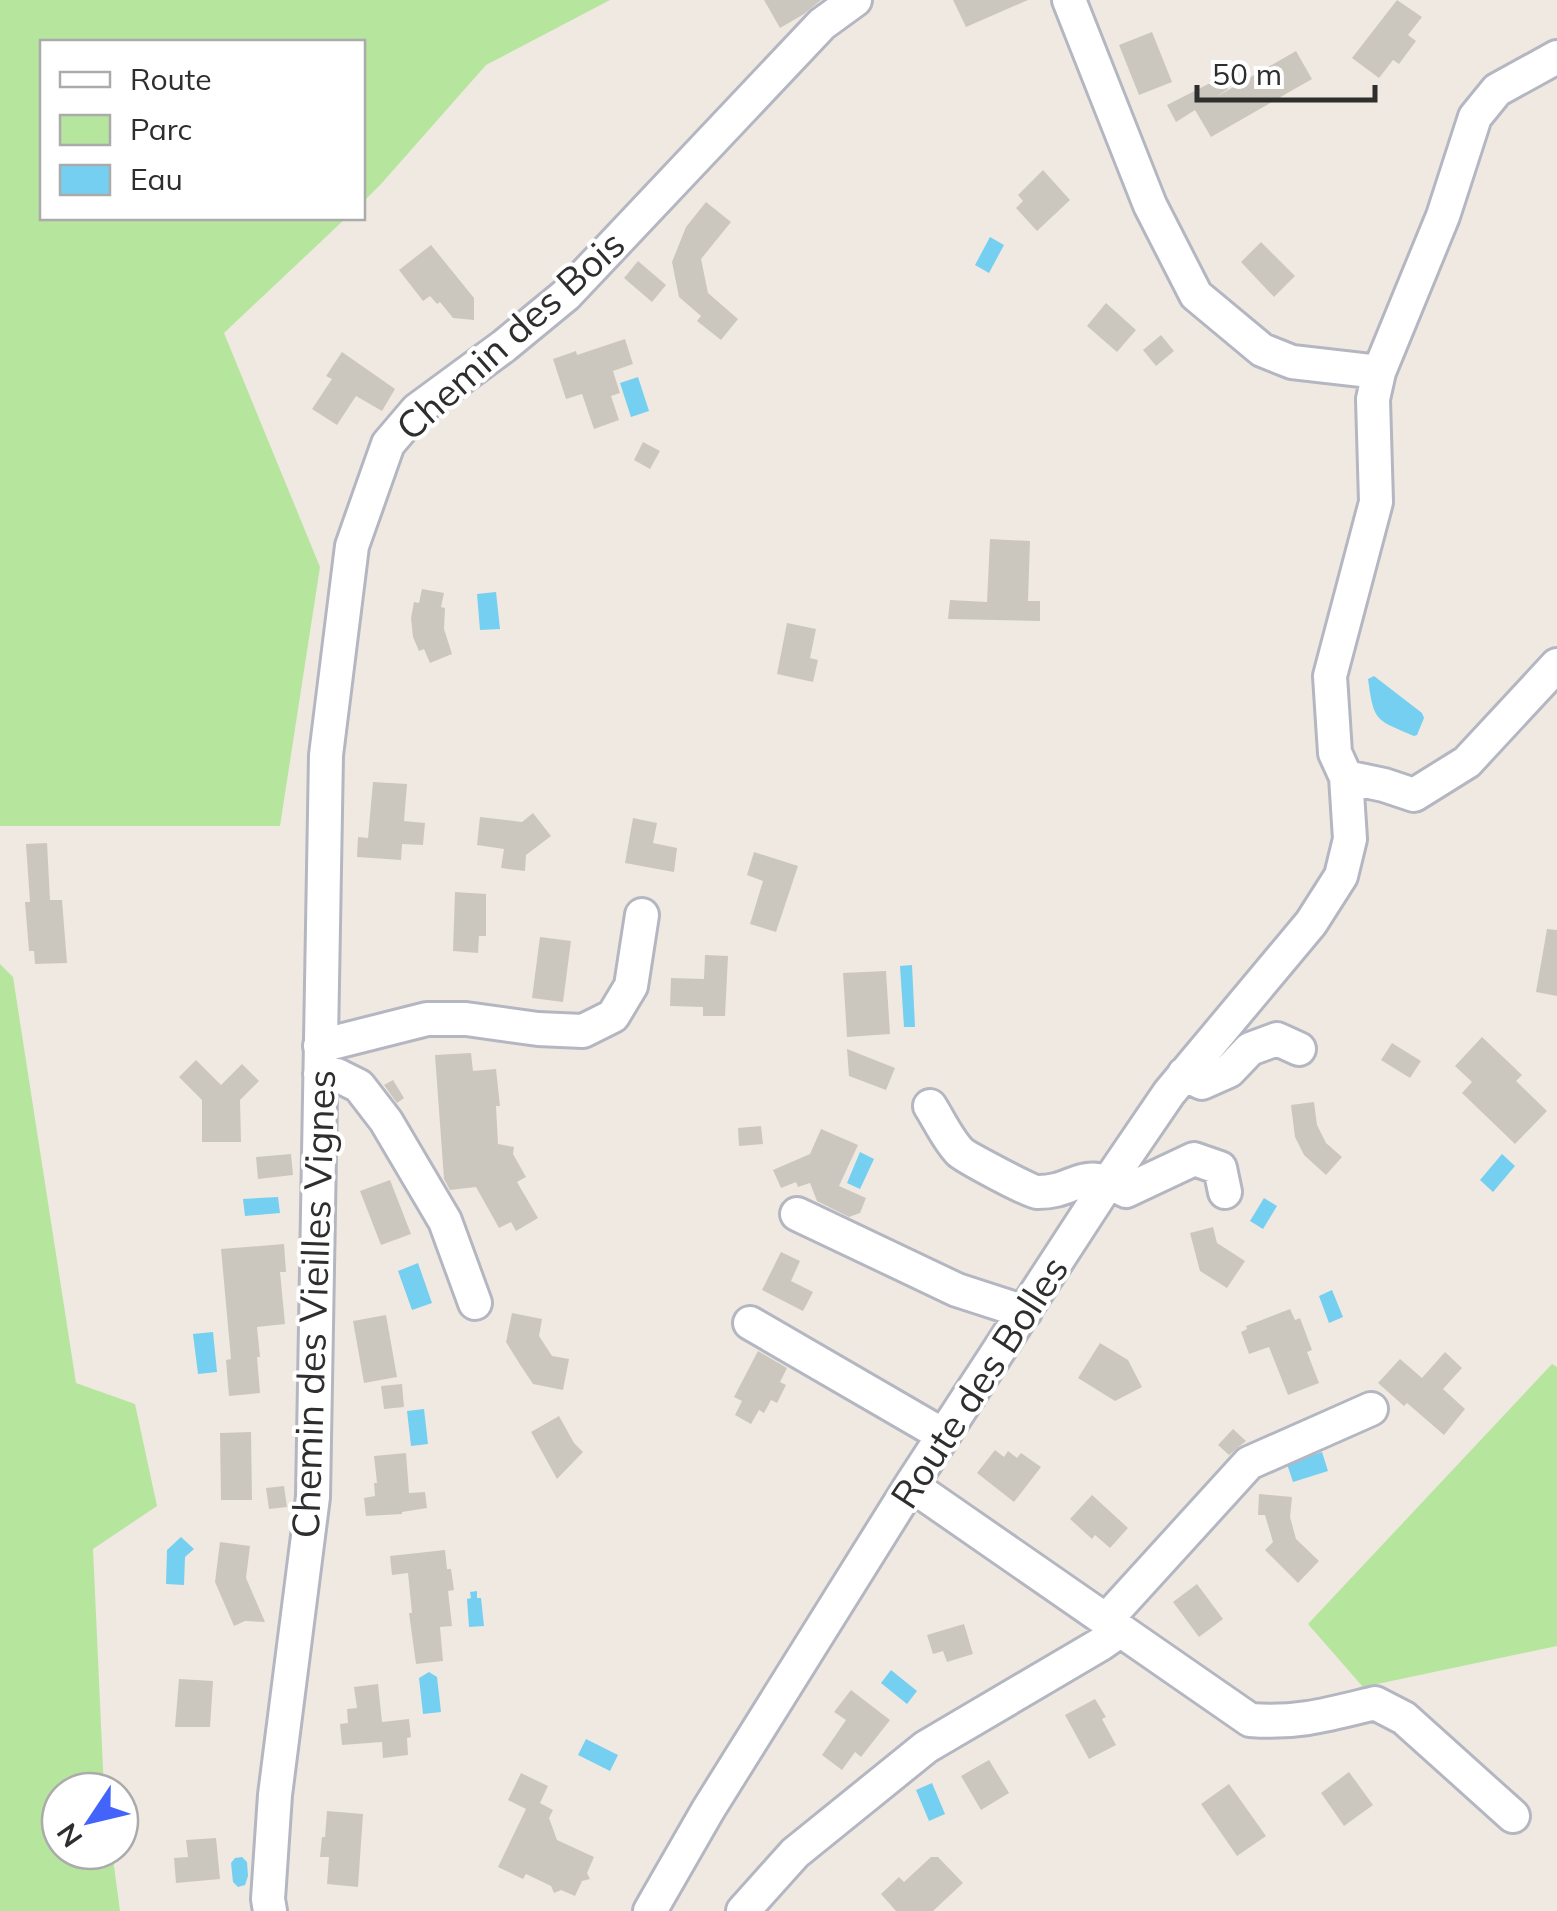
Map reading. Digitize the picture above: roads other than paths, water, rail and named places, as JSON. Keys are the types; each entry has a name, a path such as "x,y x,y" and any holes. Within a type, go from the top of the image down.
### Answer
{"street":[{"name":"Chemin des Bois","path":"326,755 352,546 388,444 417,410 566,295 822,24 855,0"},
{"path":"1069,0 1150,205 1196,296 1262,350 1292,362 1379,372"},
{"path":"1557,57 1498,90 1475,116 1442,216 1379,372 1373,399 1376,502 1330,676 1335,753 1346,778 1414,795 1467,762 1557,665"},
{"name":"Chemin des Vieilles Vignes","path":"270,1911 275,1795 314,1497 326,755"},
{"name":"Route des Bolles","path":"650,1911 708,1810 911,1485 1108,1181 1184,1074 1311,923 1342,876 1350,839 1346,778"},
{"path":"475,1303 445,1221 386,1120 359,1086 337,1075 320,1060 427,1019 466,1018 584,1032 614,1016 630,986 642,915"},
{"path":"1184,1074 1202,1084 1229,1071 1250,1049 1277,1039 1300,1048"},
{"path":"930,1106 961,1154 1032,1192 1086,1178 1108,1181 1126,1191 1194,1158 1220,1168 1224,1192"},
{"path":"797,1214 957,1290 1025,1312"},
{"path":"750,1324 942,1436"},
{"path":"743,1911 796,1853 926,1747 1101,1644 1249,1463 1371,1409"},
{"path":"911,1485 1250,1720 1301,1720 1375,1703 1404,1718 1513,1816"}],"water":[{"path":"990,237 1004,245 989,273 975,265"},
{"path":"638,377 649,411 631,417 620,383"},
{"path":"496,592 500,629 480,630 477,594"},
{"path":"1374,676 1422,713 1424,718 1417,735 1379,717 1372,704 1368,679"},
{"path":"912,965 915,1027 904,1027 900,966"},
{"path":"860,1152 874,1159 860,1189 847,1183"},
{"path":"1502,1154 1515,1166 1493,1192 1480,1180"},
{"path":"278,1197 280,1213 245,1216 243,1199"},
{"path":"1264,1198 1277,1206 1263,1229 1250,1221"},
{"path":"418,1263 432,1303 412,1310 398,1271"},
{"path":"1332,1290 1343,1317 1329,1323 1319,1296"},
{"path":"213,1332 217,1372 198,1374 193,1334"},
{"path":"424,1409 428,1444 411,1446 407,1411"},
{"path":"1322,1452 1328,1471 1293,1482 1287,1464"},
{"path":"181,1537 194,1549 185,1557 184,1585 166,1584 167,1550"},
{"path":"477,1591 484,1626 469,1627 467,1599 471,1598 470,1592"},
{"path":"891,1670 917,1691 907,1704 881,1683"},
{"path":"429,1672 437,1677 441,1712 423,1714 419,1678"},
{"path":"586,1739 618,1755 610,1771 578,1755"},
{"path":"932,1783 945,1814 929,1821 916,1790"},
{"path":"242,1857 247,1862 248,1876 245,1885 238,1887 233,1882 231,1863"}]}
